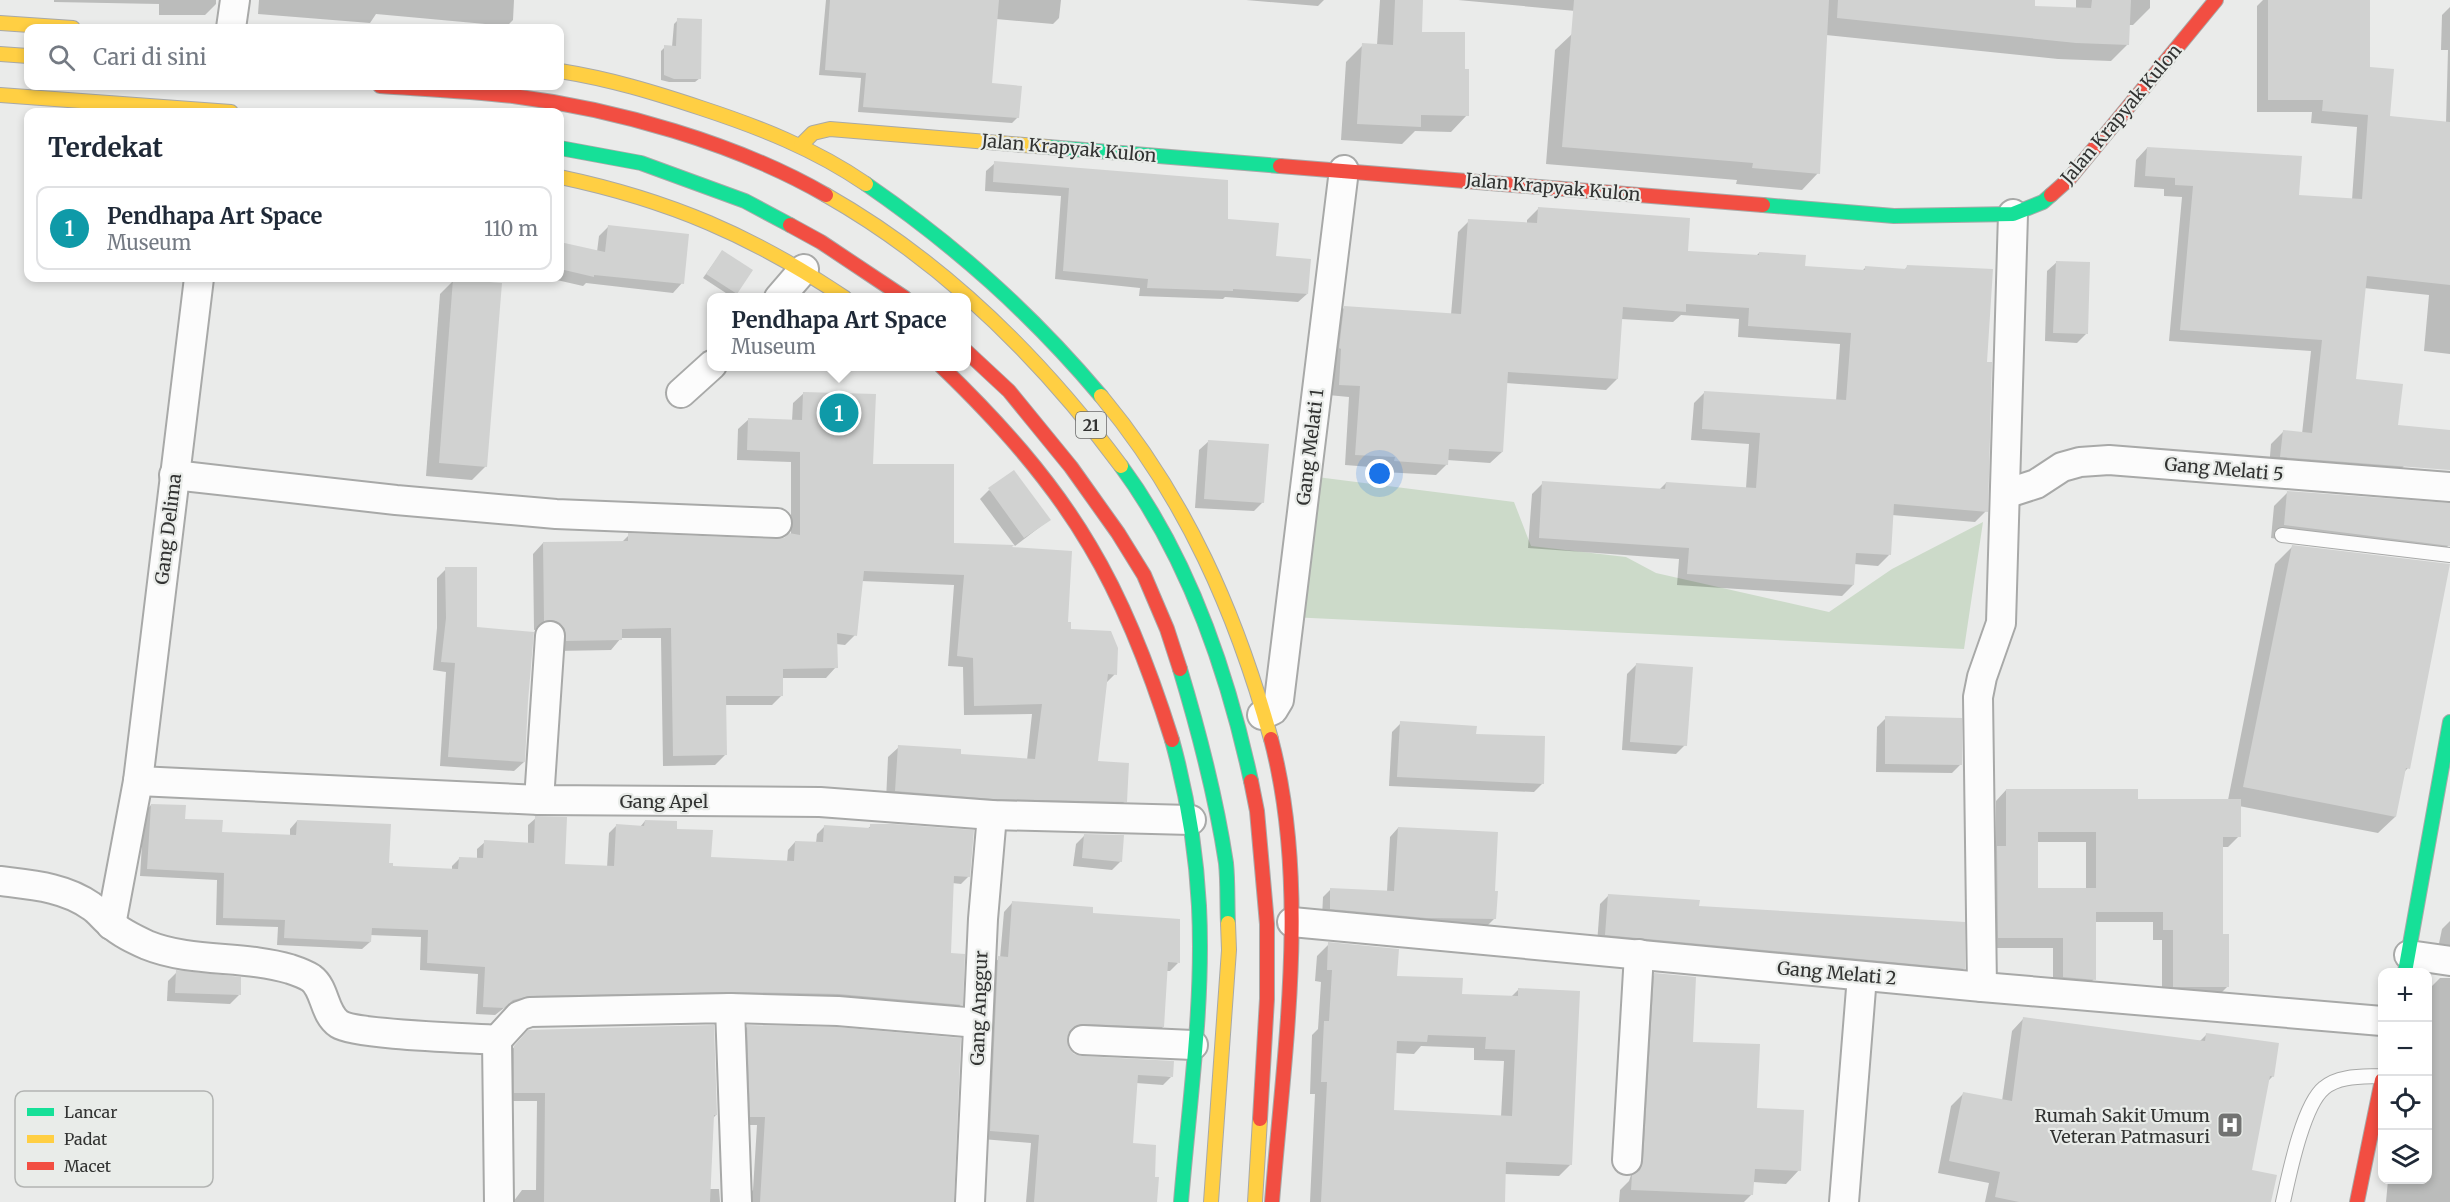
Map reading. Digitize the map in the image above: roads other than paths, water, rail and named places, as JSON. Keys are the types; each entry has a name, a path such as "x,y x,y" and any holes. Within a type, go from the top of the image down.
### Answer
{"main road":[{"name":"Jalan Krapyak Kulon","path":"801,145 813,133 830,129 1894,216 2013,214 2043,202 2069,179 2216,0"},
{"path":"0,23 24,25"},
{"path":"0,54 24,56"},
{"path":"564,72 612,80 751,124 801,145 863,183 920,223 980,270 1078,366 1150,459 1189,524 1225,602 1276,762 1288,850 1293,922 1272,1202"},
{"name":"21","path":"429,90 514,97 607,114 680,134 769,166 835,200 920,257 965,293"},
{"path":"0,95 177,108"},
{"path":"29,97 58,108"},
{"path":"564,149 641,163 745,201 821,242 899,293"},
{"path":"564,178 604,185 682,208 748,237 804,269 839,293"},
{"name":"21","path":"971,298 1047,371 1091,425 1129,477 1157,521 1180,567 1220,670 1239,730 1255,796 1267,930 1266,1009 1255,1202"},
{"name":"21","path":"971,356 1010,391 1071,467 1118,533 1144,575 1167,629 1193,712 1212,789 1227,866 1229,950 1211,1202"},
{"path":"946,371 980,403 1075,521 1105,571 1144,657 1165,714 1191,820 1200,950 1181,1202"},
{"path":"2407,964 2450,722"},
{"path":"2356,1202 2378,1097"}],"street":[{"path":"232,24 235,0"},
{"name":"Gang Melati 1","path":"1262,715 1274,710 1279,700 1344,170"},
{"path":"1982,987 1978,697 1982,677 2001,623 2013,214"},
{"path":"783,293 804,269"},
{"name":"Gang Delima","path":"99,913 138,781 198,282"},
{"path":"681,393 707,369"},
{"name":"Gang Melati 5","path":"2005,494 2036,484 2062,467 2080,462 2109,460 2450,487"},
{"path":"174,475 396,500 556,514 777,523"},
{"path":"539,800 550,636"},
{"name":"Gang Apel","path":"138,781 539,800 820,802 992,815 1191,820"},
{"name":"Gang Anggur","path":"970,1202 982,920 992,815"},
{"path":"0,881 50,887 99,913 135,940 156,949 237,960 299,972 311,978 318,986 329,1014 345,1027 405,1034 497,1040"},
{"name":"Gang Melati 2","path":"1293,922 1982,987 2378,1021"},
{"path":"1627,1160 1639,954"},
{"path":"2407,964 2450,961"},
{"path":"1844,1202 1862,976"},
{"path":"730,1008 736,1202"},
{"path":"499,1202 497,1040 519,1016 530,1012 730,1008 838,1011 978,1023"},
{"path":"1083,1040 1193,1046"}],"lane":[{"path":"2282,535 2450,555"},
{"path":"2283,1202 2289,1173 2312,1101 2324,1087 2341,1079 2378,1078"}],"place":[{"name":"Pendhapa Art Space","path":"839,413"},
{"name":"Rumah Sakit Umum Veteran Patmasuri","path":"2230,1125"}]}
